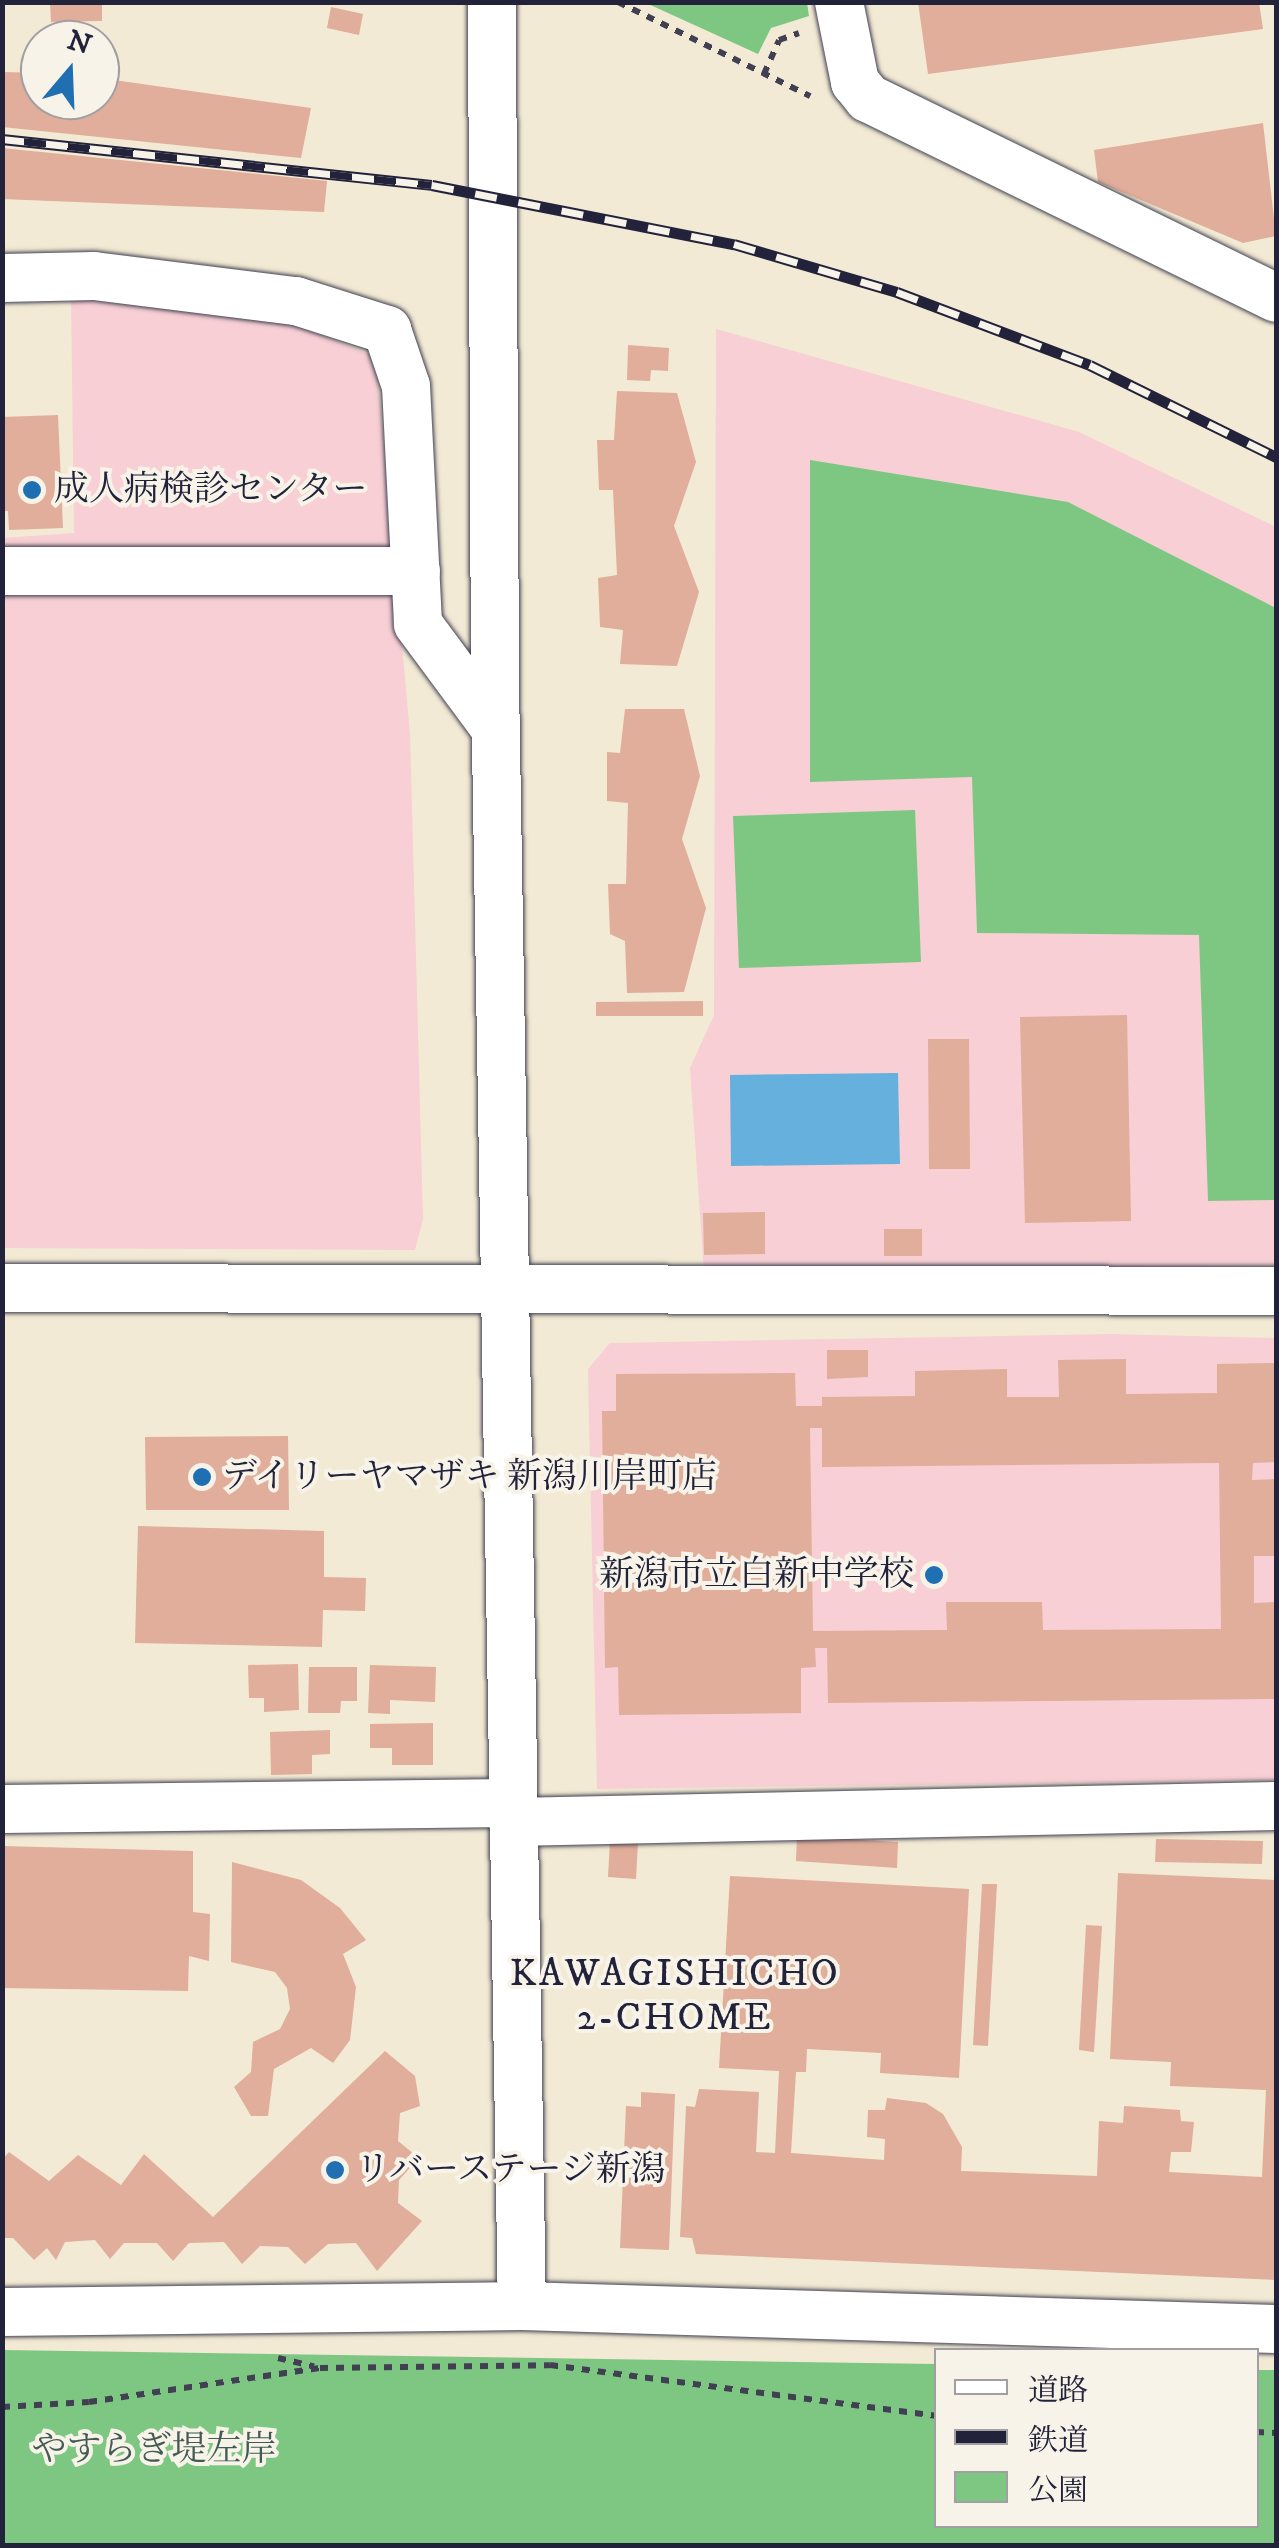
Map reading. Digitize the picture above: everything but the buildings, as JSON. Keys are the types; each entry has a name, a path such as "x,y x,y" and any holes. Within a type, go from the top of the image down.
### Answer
{"street":[{"path":"492,2 496,728 522,2306"},
{"path":"839,2 856,82 868,98 1276,298"},
{"path":"2,278 94,276 296,301 386,330 406,386 418,624 496,728"},
{"path":"2,571 416,571"},
{"path":"2,1288 1276,1290"},
{"path":"2,1808 513,1812 1276,1806"},
{"path":"2,2312 522,2306 1276,2329"}],"path":[{"path":"618,2 816,98"},
{"path":"764,74 779,40 802,32"},
{"path":"2,2407 89,2402 320,2368 550,2366 934,2416"}],"shaded area":[{"path":"71,296 281,319 376,357 410,734 423,1219 415,1250 3,1248 3,538 74,533"},
{"path":"716,329 1079,432 1276,527 1276,1265 704,1272 690,1068 714,1015"},
{"name":"新潟市立白新中学校","path":"1110,1334 1276,1338 1276,1780 597,1789 588,1369 610,1343"}],"green space":[{"path":"646,3 807,3 809,16 771,28 758,54"},
{"path":"810,460 1068,502 1276,608 1276,1200 1208,1201 1199,935 977,933 972,777 810,782"},
{"path":"915,810 921,962 739,968 733,816"},
{"name":"やすらぎ堤左岸","path":"2,2350 934,2364 934,2528 1259,2528 1259,2370 1276,2370 1276,2545 3,2545"}],"water":[{"path":"898,1073 900,1164 731,1166 730,1075"}],"railway":[{"path":"2,139 432,185 734,244 897,292 1090,365 1276,457"}],"place":[{"name":"成人病検診センター","path":"32,490"},
{"name":"デイリーヤマザキ 新潟川岸町店","path":"202,1477"},
{"name":"新潟市立白新中学校","path":"934,1575"},
{"name":"リバーステージ新潟","path":"335,2170"}],"district":[{"name":"KAWAGISHICHO 2-CHOME","path":"675,1997"}]}
